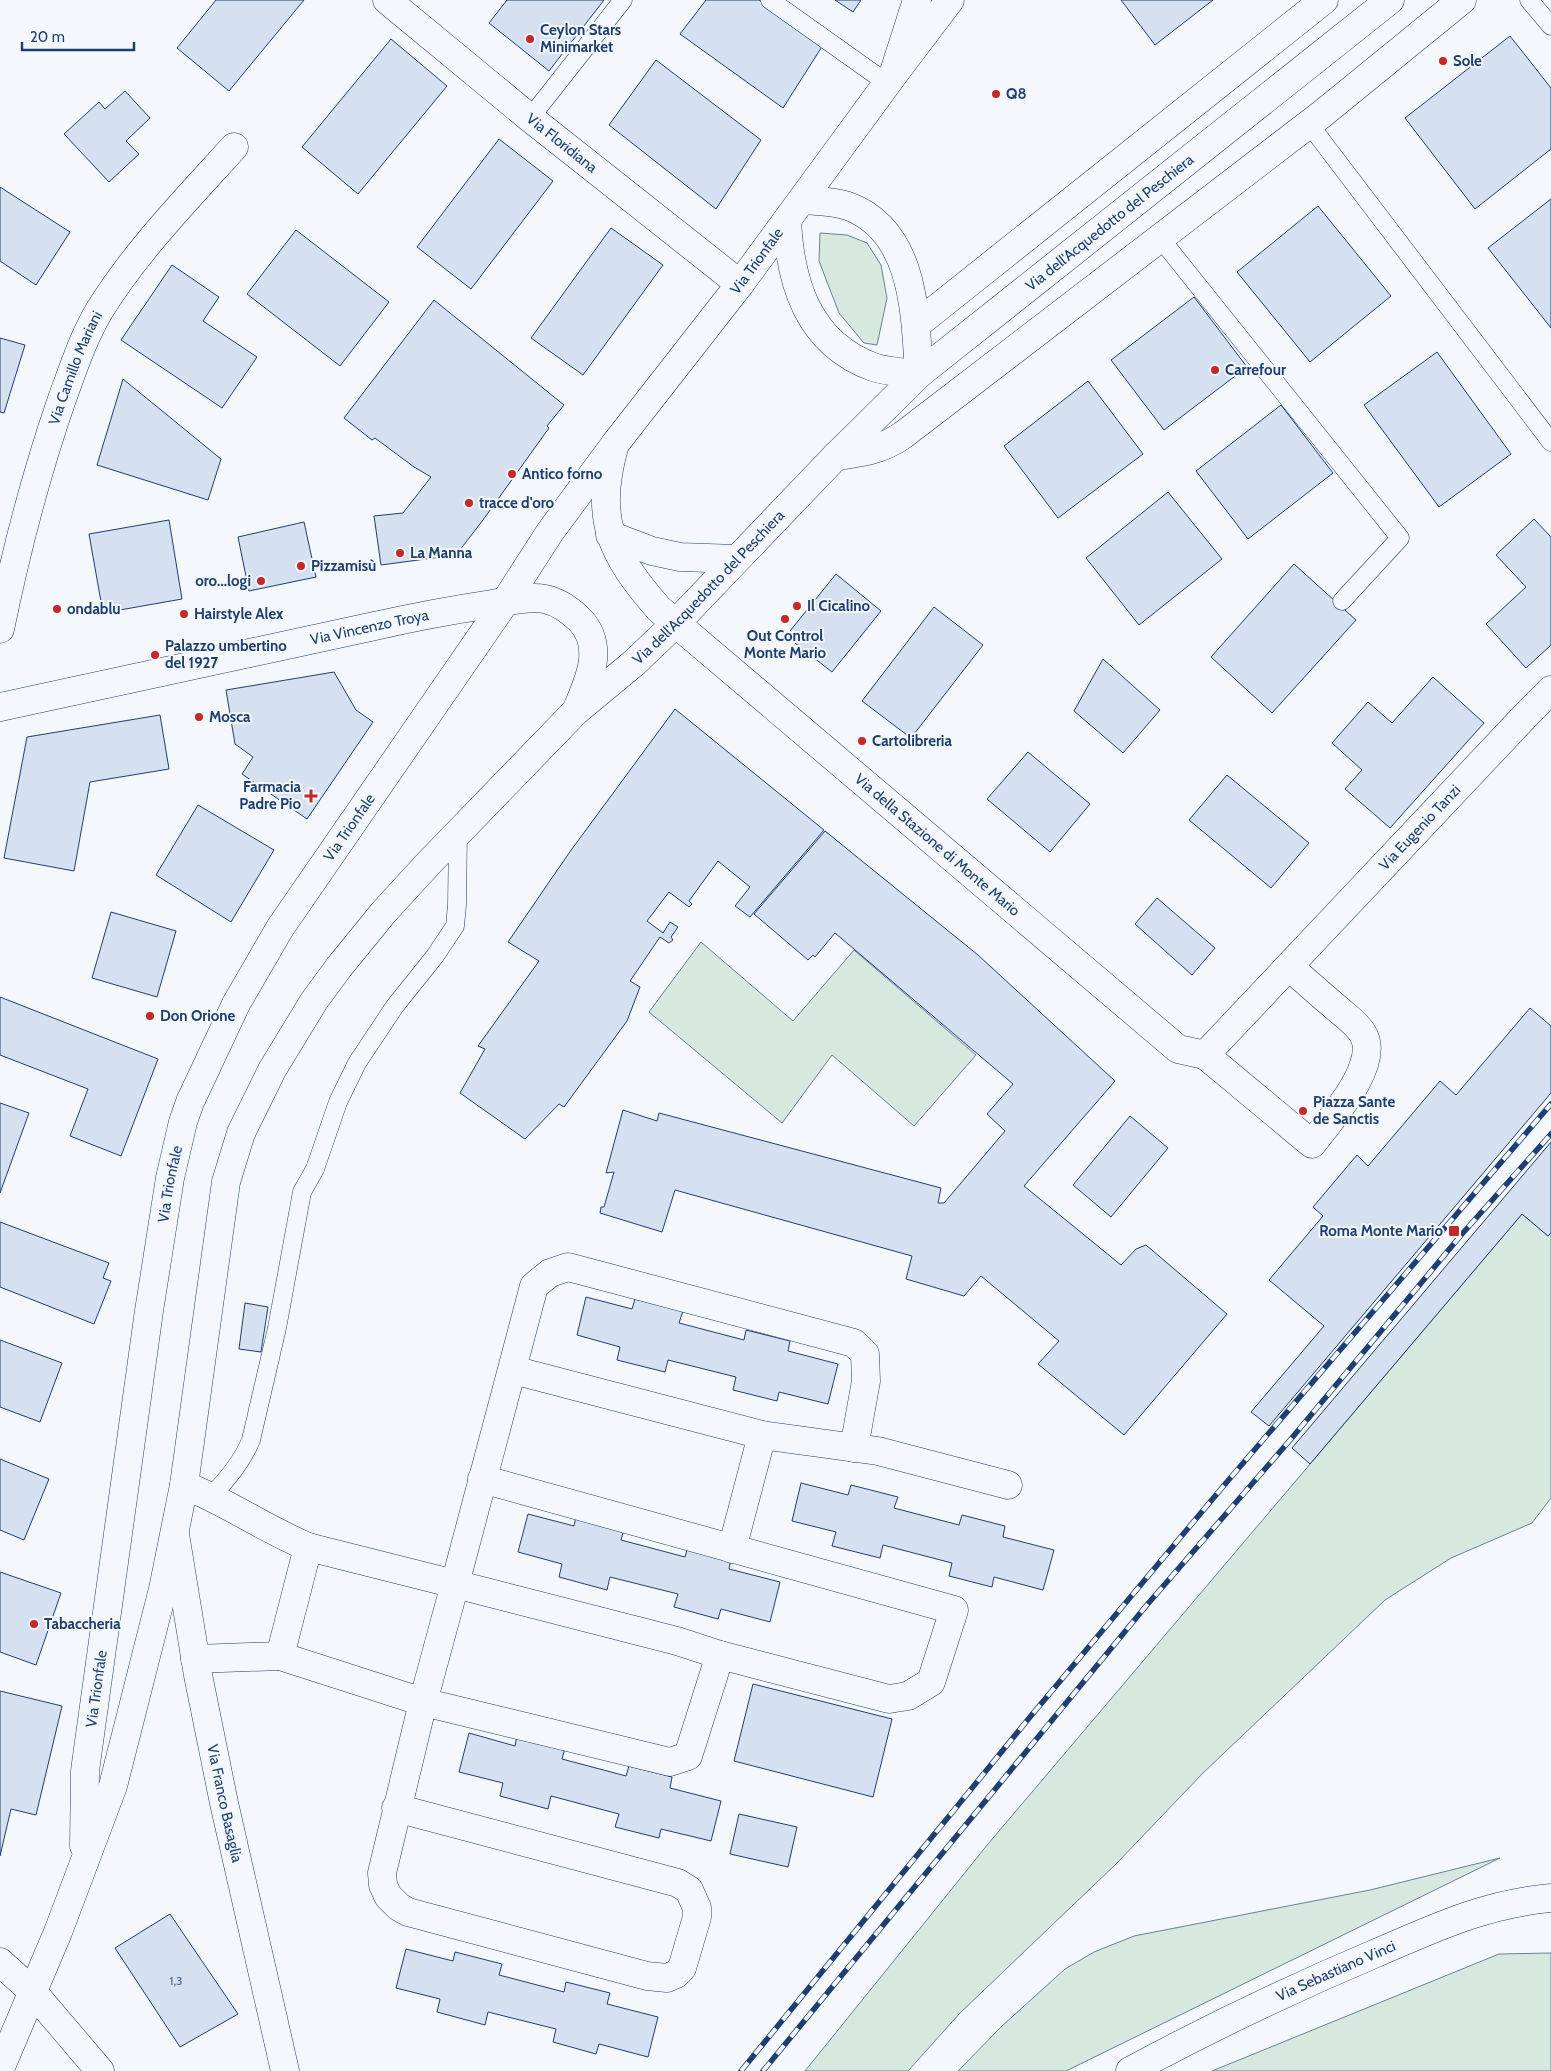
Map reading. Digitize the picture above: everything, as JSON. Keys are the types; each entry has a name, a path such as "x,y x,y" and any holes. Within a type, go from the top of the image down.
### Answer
{"street":[{"name":"Via Floridiana","path":"387,0 530,118 740,284"},
{"name":"Via Trionfale","path":"890,78 917,0"},
{"name":"Via Trionfale","path":"84,1858 85,1780 88,1749 152,1292 170,1178 183,1122 197,1084 236,1004 280,928 505,602 550,532 615,444 740,284 890,78 950,0"},
{"path":"916,325 1324,0"},
{"name":"Via dell'Acquedotto del Peschiera","path":"576,712 676,623 836,456 919,374 1390,0"},
{"path":"836,456 865,453 881,448 903,435 1309,124 1462,0"},
{"name":"Via Camillo Mariani","path":"0,629 20,542 51,430 88,333 109,296 148,245 234,147"},
{"path":"832,202 866,214 878,223 899,251 905,269 916,325 919,374 875,368 850,357 831,343 812,318 799,292 790,258 795,210 832,202"},
{"name":"Via Trionfale","path":"615,444 605,484 605,505 610,535 619,556 629,571 660,609 676,623"},
{"path":"610,535 652,551 680,557 736,559"},
{"name":"Via Trionfale","path":"0,2069 58,1932 84,1858 102,1818 117,1771 163,1589 175,1533 184,1485 226,1182 242,1133 272,1070 329,981 383,912 458,832 576,712 590,680 594,656 591,639 584,624 575,614 544,599 505,602"},
{"name":"Via Vincenzo Troya","path":"0,707 423,615 505,602"},
{"name":"Via della Stazione di Monte Mario","path":"676,623 1178,1049 1205,1056"},
{"name":"Via Eugenio Tanzi","path":"1289,967 1551,690"},
{"path":"1289,967 1348,1018 1363,1033 1366,1040 1366,1052 1357,1084 1312,1144 1205,1056 1289,967"},
{"path":"396,1808 678,1883 689,1890 697,1908 697,1917 682,1968 676,1974 667,1978 647,1976 408,1912 399,1907 388,1896 383,1886 382,1873 396,1808 534,1286 550,1273 568,1267 854,1342 866,1354 866,1381 854,1448"},
{"path":"513,1370 762,1436 878,1450 1008,1485"},
{"path":"732,1549 762,1436"},
{"path":"184,1485 211,1496 289,1540 308,1547 677,1641 720,1655 889,1699 908,1696 931,1682 954,1610 482,1479"},
{"name":"Via Franco Basaglia","path":"175,1533 195,1659 224,1803 285,2071"},
{"path":"280,1656 308,1547"},
{"path":"195,1659 280,1656 423,1702 670,1762 688,1756 720,1655"},
{"name":"Via Sebastiano Vinci","path":"1130,2071 1184,2042 1319,1977 1462,1917 1490,1908 1551,1898"},
{"path":"0,1962 32,1991 100,2071"}],"lane":[{"path":"530,118 623,0"},
{"path":"770,0 890,78"},
{"path":"1529,0 1551,26"},
{"path":"1309,124 1551,442"},
{"path":"1160,238 1400,538 1342,601"},
{"path":"211,1496 233,1472 245,1454 251,1440 277,1328 302,1192 315,1169 338,1102 371,1041 395,1006 435,956 455,926 458,832"}],"shaded area":[{"path":"820,233 847,235 867,243 881,265 887,298 877,345 864,343 839,313 819,261"},
{"path":"701,942 793,1021 854,950 976,1055 914,1126 832,1055 782,1123 649,1012"},
{"path":"1522,1214 1548,1236 1551,1233 1551,1498 1532,1523 1451,1558 1385,1600 1203,1773 1116,1864 960,2013 908,2071 805,2071 988,1844"},
{"path":"1500,1858 1066,2071 958,2071 1002,2026 1065,1969 1094,1952 1134,1936 1370,1890"},
{"path":"1551,1953 1551,2071 1212,2071 1499,1954"}],"building":[{"path":"216,0 304,0 229,91 177,48"},
{"path":"507,0 604,0 549,71 489,23"},
{"path":"706,0 759,0 823,45 783,108 680,34"},
{"path":"835,0 861,0 853,12"},
{"path":"1121,0 1213,0 1155,45"},
{"path":"1510,36 1551,88 1551,149 1475,209 1405,118"},
{"path":"391,39 447,86 358,194 302,147"},
{"path":"656,60 761,140 716,209 609,125"},
{"path":"125,91 150,118 126,141 139,154 109,182 64,134 99,102 105,109"},
{"path":"499,139 553,181 471,289 417,247"},
{"path":"0,187 70,232 36,285 0,261"},
{"path":"1551,199 1551,328 1488,248"},
{"path":"1318,206 1391,296 1310,362 1237,272"},
{"path":"611,228 663,265 583,375 531,338"},
{"path":"296,230 389,302 340,366 247,294"},
{"path":"172,265 219,297 203,321 257,357 222,408 121,340"},
{"path":"1194,297 1247,367 1164,430 1111,360"},
{"path":"434,300 564,405 547,426 549,428 456,555 381,565 374,516 403,513 431,477 414,467 375,438 372,440 344,418"},
{"path":"0,338 25,345 4,413 0,412"},
{"path":"1437,352 1511,454 1439,507 1364,405"},
{"path":"123,379 221,459 208,500 97,465"},
{"path":"1088,381 1143,454 1058,518 1004,446"},
{"path":"1281,405 1333,473 1248,539 1196,471"},
{"path":"1168,492 1222,559 1139,625 1086,558"},
{"path":"1534,519 1551,537 1551,645 1526,668 1486,624 1526,587 1496,555"},
{"path":"169,520 182,599 103,613 89,534"},
{"path":"304,522 316,577 249,591 238,537"},
{"path":"1294,564 1356,620 1272,713 1211,657"},
{"path":"836,574 881,611 832,672 786,636"},
{"path":"934,607 983,645 911,738 862,701"},
{"path":"1103,659 1160,710 1123,753 1074,711"},
{"path":"334,672 356,710 373,722 307,819 242,774 253,757 235,744 226,690"},
{"path":"1433,677 1484,723 1390,828 1345,789 1362,770 1332,743 1368,702 1392,723"},
{"path":"675,709 824,830 750,917 735,906 750,887 718,861 689,901 692,904 689,907 669,892 647,921 663,933 670,922 678,927 671,937 673,940 669,943 660,937 630,981 640,987 627,1021 564,1107 559,1104 525,1139 460,1093 485,1049 478,1046 539,961 508,942 569,853"},
{"path":"160,715 169,769 90,782 74,871 4,858 27,737"},
{"path":"1028,752 1090,804 1050,852 987,799"},
{"path":"1227,775 1309,843 1271,888 1189,820"},
{"path":"198,805 274,850 231,922 156,875"},
{"path":"825,831 978,955 1115,1081 1024,1186 1121,1265 1136,1249 1146,1245 1227,1314 1124,1435 1038,1364 1059,1341 981,1276 964,1296 906,1279 912,1256 675,1190 662,1232 600,1213 601,1207 604,1207 614,1172 606,1173 623,1110 657,1121 659,1113 941,1188 938,1203 944,1203 1005,1131 987,1114 1013,1084 835,933 815,957 813,955 808,960 754,914"},
{"path":"1157,898 1215,948 1192,975 1135,924"},
{"path":"111,912 176,931 157,997 92,978"},
{"path":"0,997 158,1059 121,1156 70,1136 88,1089 0,1055"},
{"path":"1530,1008 1551,1026 1551,1093 1269,1426 1251,1412 1324,1326 1269,1280 1323,1216 1313,1207 1357,1155 1368,1166 1440,1081 1456,1095"},
{"path":"0,1103 29,1113 0,1193"},
{"path":"1130,1116 1168,1148 1111,1217 1073,1185"},
{"path":"1551,1142 1551,1233 1548,1236 1522,1214 1310,1464 1292,1448"},
{"path":"0,1222 109,1263 103,1278 111,1281 94,1324 0,1287"},
{"path":"586,1297 632,1309 635,1299 683,1311 679,1323 744,1340 746,1330 790,1341 788,1351 838,1364 828,1404 779,1392 777,1401 733,1390 736,1377 668,1360 665,1372 617,1360 620,1347 577,1335"},
{"path":"245,1303 268,1307 261,1352 239,1349"},
{"path":"0,1340 62,1363 40,1422 0,1407"},
{"path":"0,1459 49,1479 24,1540 0,1530"},
{"path":"801,1483 848,1495 851,1485 898,1497 894,1508 959,1525 962,1515 1005,1526 1003,1537 1054,1550 1043,1590 994,1577 992,1587 949,1576 952,1563 883,1545 880,1558 832,1546 836,1532 792,1521"},
{"path":"528,1514 574,1526 576,1517 624,1529 621,1540 685,1557 688,1547 731,1558 729,1569 780,1582 770,1622 721,1609 718,1619 674,1607 678,1594 610,1577 607,1590 559,1577 562,1564 518,1552"},
{"path":"0,1572 61,1593 36,1665 0,1652"},
{"path":"753,1684 892,1719 873,1797 734,1761"},
{"path":"0,1691 62,1706 36,1815 11,1809 0,1856"},
{"path":"469,1733 515,1746 517,1735 565,1748 562,1759 626,1776 629,1766 672,1777 670,1788 721,1801 711,1841 661,1829 659,1838 615,1827 619,1814 551,1796 548,1809 500,1796 503,1783 459,1772"},
{"path":"739,1814 797,1827 788,1867 730,1854"},
{"path":"170,1914 238,2014 180,2047 115,1948"},
{"path":"406,1949 453,1961 455,1952 502,1964 499,1975 564,1992 566,1982 610,1993 607,2004 658,2017 648,2057 599,2044 596,2054 553,2042 556,2029 488,2012 485,2025 437,2012 440,1999 396,1988"}],"railway":[{"path":"741,2071 1030,1717 1226,1483 1551,1104"},
{"path":"763,2071 1146,1606 1291,1439 1462,1234 1551,1134"}],"place":[{"name":"Ceylon Stars Minimarket","path":"530,39"},
{"name":"Sole","path":"1443,61"},
{"name":"Q8","path":"996,94"},
{"name":"Carrefour","path":"1215,370"},
{"name":"Antico forno","path":"512,474"},
{"name":"tracce d'oro","path":"469,503"},
{"name":"La Manna","path":"400,553"},
{"name":"Pizzamisù","path":"301,566"},
{"name":"oro...logi","path":"261,581"},
{"name":"Il Cicalino","path":"797,606"},
{"name":"ondablu","path":"57,609"},
{"name":"Hairstyle Alex","path":"184,614"},
{"name":"Out Control Monte Mario","path":"785,619"},
{"name":"Palazzo umbertino del 1927","path":"155,655"},
{"name":"Mosca","path":"199,717"},
{"name":"Cartolibreria","path":"862,741"},
{"name":"Farmacia Padre Pio","path":"311,796"},
{"name":"Don Orione","path":"150,1016"},
{"name":"Piazza Sante de Sanctis","path":"1303,1111"},
{"name":"Roma Monte Mario","path":"1454,1231"},
{"name":"Tabaccheria","path":"34,1624"}]}
